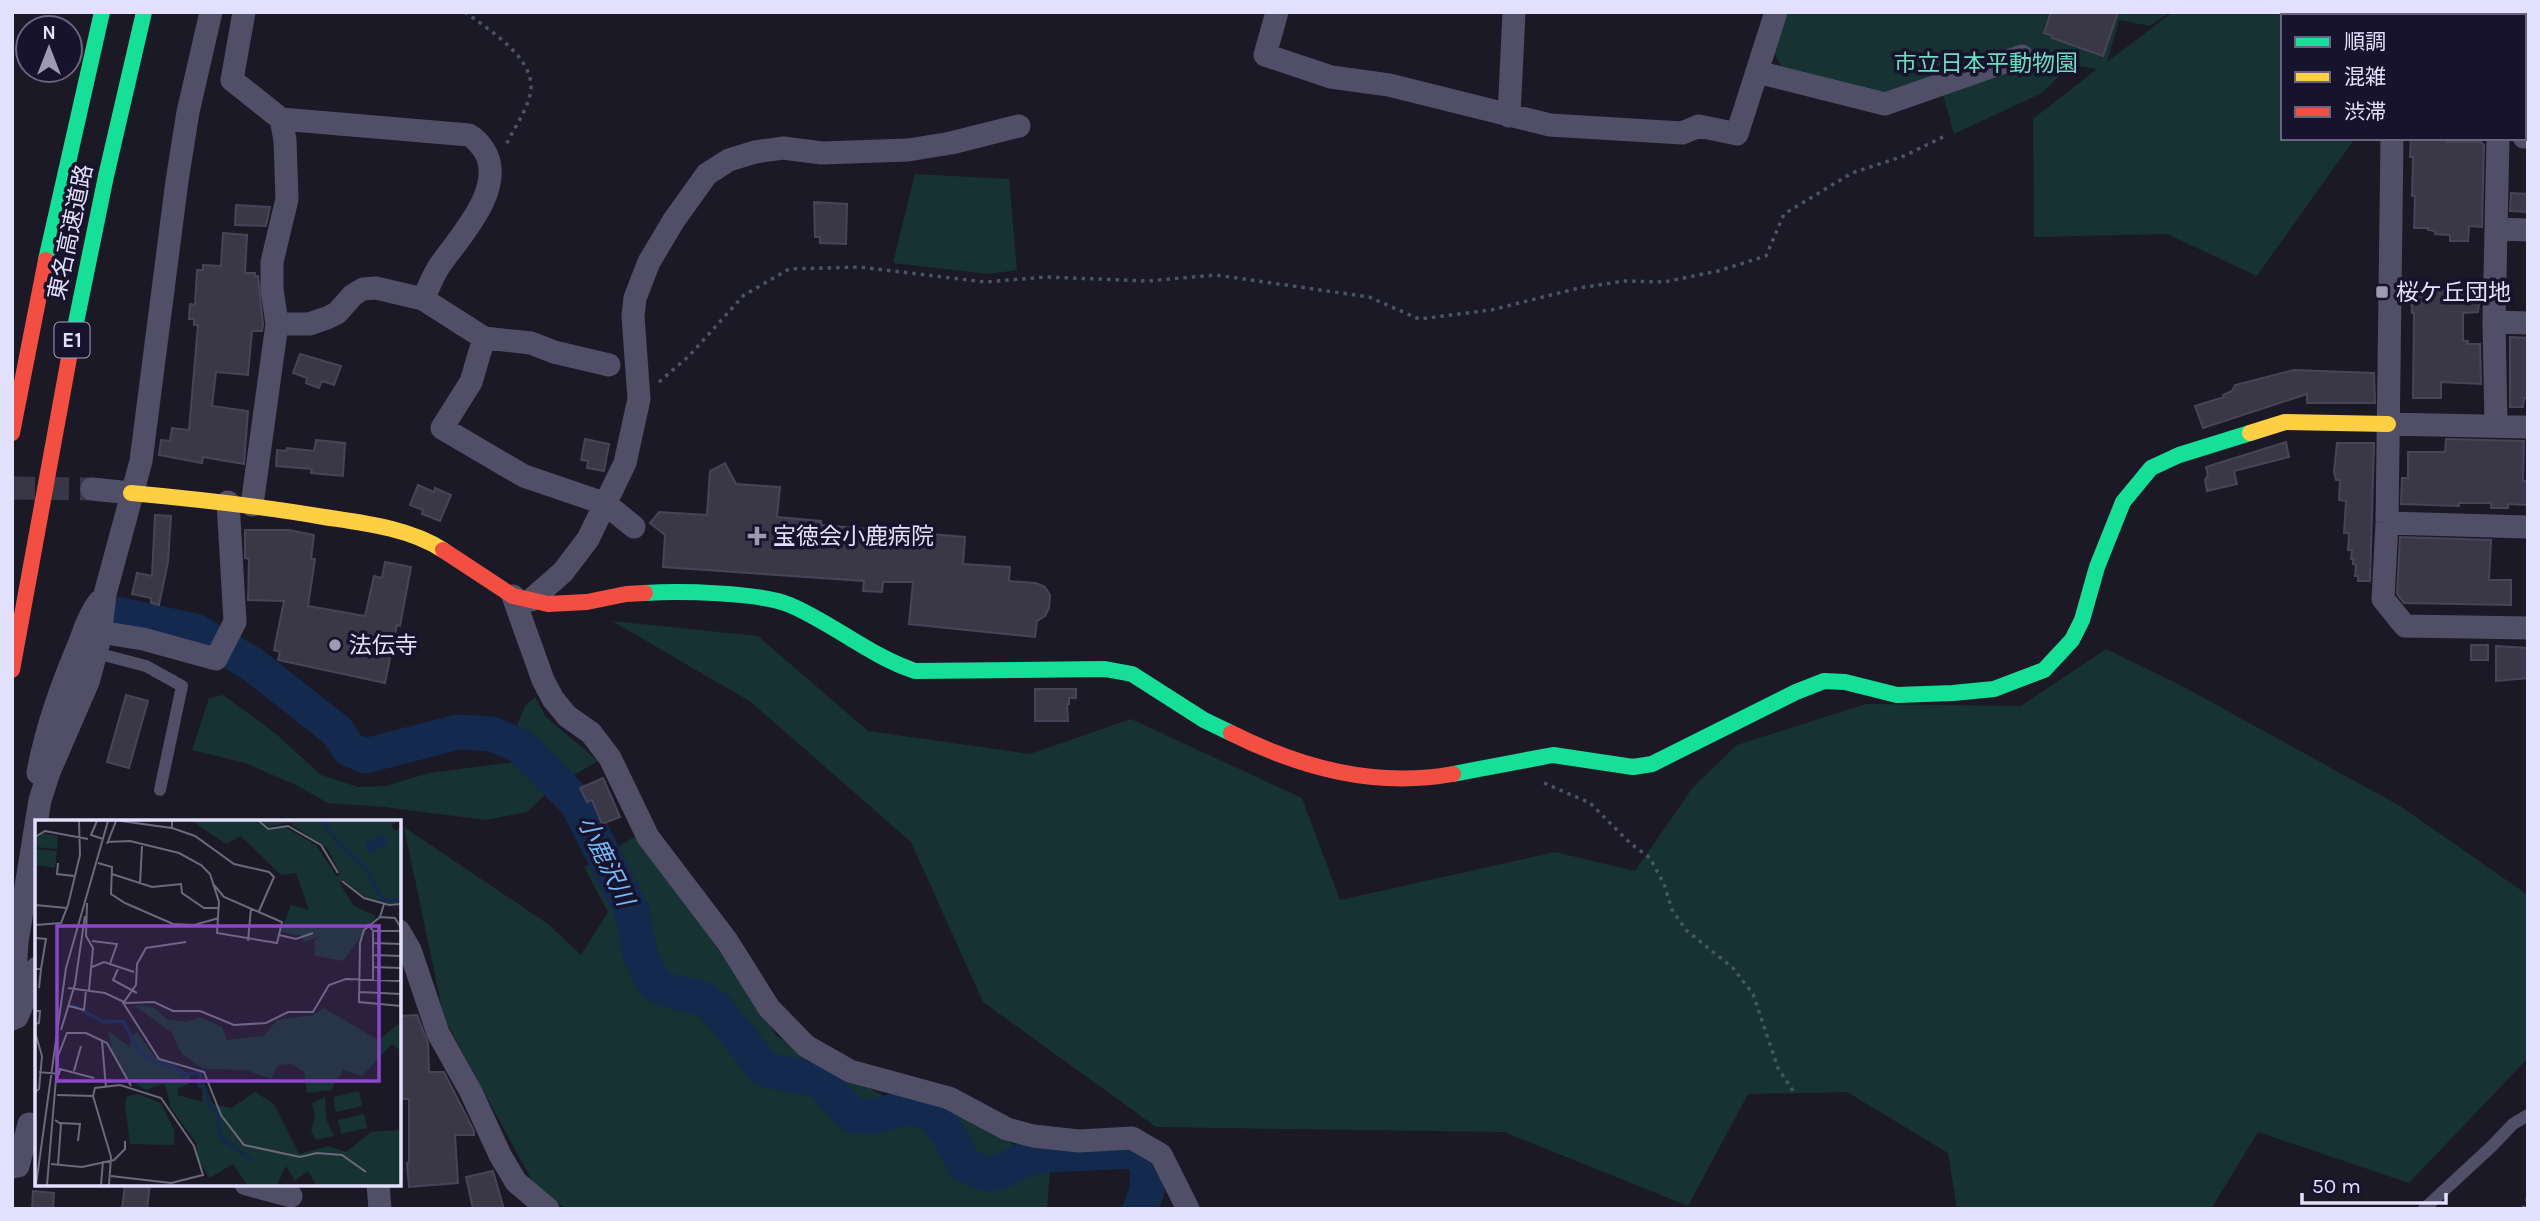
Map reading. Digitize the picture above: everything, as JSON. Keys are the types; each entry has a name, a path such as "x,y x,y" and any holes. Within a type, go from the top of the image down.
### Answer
{"main road":[{"name":"東名高速道路","path":"12,433 46,258 102,12"},
{"name":"東名高速道路","path":"12,670 73,334 117,122 144,12"},
{"path":"131,493 228,502 330,516 406,533 430,542 522,598 563,604 636,593 674,591 770,599 790,606 904,668 926,671 1105,669 1132,674 1204,720 1259,747 1317,768 1352,776 1402,779 1447,775 1553,755 1633,767 1652,765 1796,692 1824,681 1845,682 1897,695 1953,694 1994,689 2044,670 2072,640 2082,620 2097,567 2123,502 2151,468 2179,455 2285,422 2388,424"}],"street":[{"path":"36,820 49,772 88,682 98,642 105,594 141,461 186,123 211,12"},
{"path":"244,12 232,80 281,119 469,135 476,139 489,158 492,172 478,212 438,268 423,299"},
{"path":"1277,12 1265,55 1331,77 1389,85 1550,125 1682,133 1699,127 1737,134 1776,12"},
{"path":"1509,116 1514,12"},
{"path":"1757,72 1885,104 2022,56"},
{"path":"253,505 277,324 272,289 272,262 287,199 285,140 281,119"},
{"path":"1019,125 951,144 908,150 822,153 783,148 755,152 729,160 707,174 674,220 649,262 635,298 633,316 639,399 625,463 588,539 563,572 522,598 543,680 553,699 568,716 591,733 610,758 648,837 727,941 769,1008 806,1046 850,1071 949,1098 1007,1129 1033,1136 1080,1141 1132,1138 1161,1155 1188,1209"},
{"path":"2392,140 2387,523 2383,599 2405,626 2528,628"},
{"path":"2496,426 2494,322 2498,140"},
{"path":"2496,229 2528,230"},
{"path":"277,324 309,324 327,318 337,313 353,295 363,289 376,288 423,299 484,338 531,343 554,352 609,365"},
{"path":"2494,322 2528,323"},
{"path":"484,338 471,382 442,428 524,476 606,504 634,527"},
{"path":"2388,424 2528,427"},
{"path":"92,489 131,493"},
{"path":"98,642 163,644 216,659 234,622 228,502"},
{"path":"2387,523 2528,527"},
{"path":"23,897 30,819 50,722 93,611 105,594"},
{"path":"12,1019 16,942 35,829"},
{"path":"401,934 410,950 438,1033 471,1092 500,1155 516,1182 548,1209"},
{"path":"12,1027 35,974"},
{"path":"12,1167 18,1166 29,1124 35,1126"},
{"path":"254,1186 291,1196"},
{"path":"378,1186 380,1209"}],"lane":[{"path":"98,642 182,686 160,790"},
{"path":"2424,1209 2513,1124 2528,1115"}],"path":[{"path":"465,12 519,55 531,80 530,95 492,172"},
{"path":"639,399 690,356 744,295 789,268 859,267 985,282 1046,276 1148,281 1216,275 1369,297 1419,319 1491,310 1578,288 1624,281 1664,282 1718,271 1766,256 1784,214 1852,173 1904,156 1945,136"},
{"path":"1543,783 1590,803 1630,843 1650,858 1664,884 1672,910 1686,930 1733,968 1753,994 1779,1069 1793,1091"},
{"path":"2523,1209 2528,1198"}],"green space":[{"name":"市立日本平動物園","path":"1783,12 2170,12 2150,26 2119,20 2107,62 2173,12 2422,12 2281,14 2281,140 2354,140 2257,276 2167,234 2034,237 2033,119 2097,69 2071,65 2042,93 1954,134 1938,77 1891,92 1866,93 1782,69 1773,50"},
{"path":"915,174 1009,179 1017,270 988,274 893,263"},
{"path":"612,621 758,636 868,731 1030,754 1131,719 1302,798 1340,900 1555,852 1635,871 1693,787 1737,745 1866,704 2021,706 2106,649 2182,686 2400,806 2528,895 2528,1058 2409,1183 2258,1132 2211,1209 1957,1209 1948,1153 1847,1092 1748,1094 1688,1206 1504,1132 1156,1127 983,1002 911,842 751,702"},
{"path":"223,695 275,733 321,775 358,787 386,786 429,773 513,762 546,794 527,812 486,820 328,803 296,785 245,763 192,750 209,698"},
{"path":"535,697 546,717 598,761 562,782 514,734 525,706"},
{"path":"404,827 548,924 581,955 608,912 584,867 636,836 712,940 777,1036 889,1099 952,1110 994,1131 1050,1169 1047,1209 567,1209 537,1190 444,1018"}],"building":[{"path":"2051,12 2118,12 2103,56 2044,33"},
{"path":"2411,140 2481,142 2484,145 2482,227 2469,226 2468,241 2450,241 2450,235 2435,234 2435,231 2428,228 2414,228 2413,157 2410,157"},
{"path":"2511,193 2528,194 2528,212 2510,211"},
{"path":"814,202 847,204 846,244 820,243 820,237 815,237"},
{"path":"236,205 270,207 266,226 235,225"},
{"path":"223,233 247,235 245,273 255,273 255,276 258,276 263,324 262,331 252,331 248,375 216,372 212,406 248,411 244,464 203,457 202,463 159,455 161,440 170,441 172,428 189,430 198,325 194,325 194,319 189,319 190,304 195,305 197,270 203,270 203,265 221,266"},
{"path":"2481,289 2478,312 2463,313 2463,341 2468,341 2467,344 2480,344 2481,384 2441,382 2441,398 2413,398 2414,313 2411,291"},
{"path":"2510,337 2528,338 2528,398 2524,398 2523,407 2510,407"},
{"path":"300,354 341,366 334,385 322,381 319,388 306,383 307,378 293,373"},
{"path":"2294,370 2374,373 2375,403 2307,403 2307,394 2203,428 2195,406 2224,397 2235,385"},
{"path":"585,439 609,444 604,471 587,468 588,461 581,460"},
{"path":"2446,439 2524,441 2523,481 2528,481 2528,505 2508,504 2508,508 2491,508 2491,503 2459,503 2459,506 2401,504 2402,478 2408,478 2408,452 2445,452"},
{"path":"316,440 345,443 343,476 311,473 312,469 276,466 277,450 286,451 287,448 314,451"},
{"path":"2286,442 2289,457 2234,471 2237,484 2207,491 2206,467"},
{"path":"2337,443 2374,443 2370,581 2358,581 2358,576 2355,576 2356,565 2351,559 2352,550 2348,550 2349,533 2344,533 2346,501 2339,500 2340,480 2336,480 2334,472"},
{"path":"725,463 736,484 780,487 777,517 821,521 821,525 965,537 963,564 1010,567 1009,581 1036,583 1045,587 1050,595 1049,608 1045,616 1037,621 1035,637 909,624 913,582 883,582 882,592 863,591 864,581 663,567 665,535 650,523 659,512 707,515 710,471"},
{"path":"418,485 451,495 440,521 422,514 423,510 410,505"},
{"path":"155,515 171,516 168,562 159,605 151,603 151,598 132,594 137,573 152,576"},
{"path":"245,530 289,530 314,535 311,559 315,559 308,606 365,616 374,576 382,578 385,562 411,567 400,626 397,625 385,683 278,660 280,652 274,650 284,601 248,600 249,559 245,558"},
{"path":"2400,537 2491,540 2489,580 2511,580 2511,605 2404,603 2397,594"},
{"path":"2471,645 2488,645 2488,660 2471,660"},
{"path":"2496,646 2528,648 2528,678 2496,681"},
{"path":"1035,689 1076,689 1076,698 1069,698 1067,704 1068,721 1035,721"},
{"path":"126,695 148,701 129,768 107,762"},
{"path":"603,778 620,817 602,824 592,800 587,802 580,788"},
{"path":"417,1015 428,1043 429,1072 444,1072 474,1131 474,1135 455,1135 458,1183 409,1187 409,1099 402,1099 401,1016"},
{"path":"493,1171 504,1209 473,1209 466,1177"},
{"path":"125,1186 150,1186 147,1209 122,1209"},
{"path":"33,1191 54,1193 53,1209 32,1209"}],"waterway":[{"name":"小鹿沢川","path":"118,614 195,631 252,664 337,731 349,749 365,756 458,732 492,734 520,746 577,803 632,911 640,954 653,982 663,989 704,999 718,1010 765,1070 820,1080 853,1116 872,1117 906,1108 931,1111 949,1135 965,1165 987,1174 1000,1172 1023,1160 1047,1155 1137,1151 1148,1165 1147,1191 1140,1209"}],"tunnel":[{"path":"12,488 92,489"}],"traffic: fast":[{"path":"46,260 102,12"},
{"path":"71,347 106,176 144,12"},
{"path":"1453,774 1553,755 1633,767 1652,764 1796,692 1824,681 1845,682 1897,695 1953,693 1994,689 2044,670 2072,640 2082,620 2097,567 2123,502 2151,468 2179,455 2250,433"},
{"path":"645,593 719,593 777,601 806,613 883,657 915,671 1105,669 1132,674 1204,720 1231,733"}],"traffic: slow":[{"path":"2250,433 2285,422 2388,424"},
{"path":"131,493 252,506 370,524 416,536 443,550"}],"traffic: jam":[{"path":"12,433 46,260"},
{"path":"12,670 71,347"},
{"path":"443,550 513,596 548,604 587,602 645,593"},
{"path":"1231,733 1284,756 1339,772 1395,778 1453,774"}],"place":[{"name":"桜ケ丘団地","path":"2382,292"},
{"name":"宝徳会小鹿病院","path":"757,536"},
{"name":"法伝寺","path":"335,645"}]}
